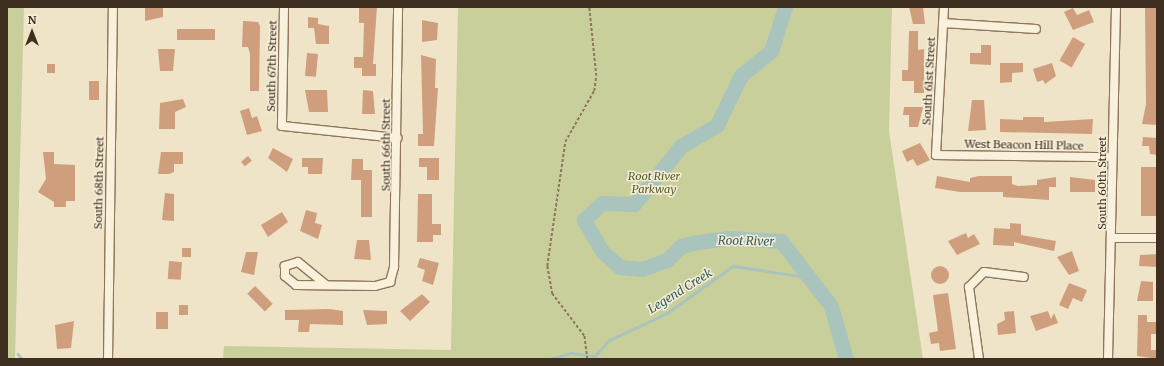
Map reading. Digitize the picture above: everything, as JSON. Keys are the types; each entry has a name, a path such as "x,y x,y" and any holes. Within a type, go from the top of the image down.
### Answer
{"street":[{"name":"South 68th Street","path":"108,359 113,7"},
{"name":"South 67th Street","path":"284,7 282,126 397,138"},
{"name":"South 66th Street","path":"325,284 375,286 390,282 394,267 398,7"},
{"name":"South 61st Street","path":"936,155 944,7"},
{"name":"South 60th Street","path":"1108,359 1114,238 1112,157 1116,7"},
{"path":"943,23 1036,29"},
{"name":"West Beacon Hill Place","path":"936,155 1112,157"},
{"path":"1114,238 1157,238"},
{"path":"298,262 325,284 296,285 285,276 285,266 298,262"},
{"path":"979,359 969,287 984,272 1024,276"}],"path":[{"path":"587,359 586,346 576,324 552,294 547,266 565,142 594,92 596,76 589,7"}],"green space":[{"path":"7,7 24,7 15,359 7,359"},
{"name":"Root River Parkway","path":"458,7 892,7 889,131 923,359 223,359 224,346 451,350"}],"building":[{"path":"145,7 163,7 163,17 145,21"},
{"path":"359,7 377,7 373,64 376,64 376,76 362,76 362,68 354,68 354,57 363,57 364,23 359,23"},
{"path":"909,7 923,7 925,24 913,24"},
{"path":"1145,7 1157,7 1157,125 1142,124 1146,104"},
{"path":"1073,8 1077,15 1089,10 1094,22 1073,30 1064,12"},
{"path":"308,17 318,18 318,24 329,26 329,44 316,44 314,28 308,28"},
{"path":"422,20 438,23 437,40 422,42"},
{"path":"243,21 258,22 260,26 259,91 250,91 250,54 248,47 242,47"},
{"path":"177,29 215,29 215,40 177,40"},
{"path":"909,31 918,31 918,50 924,49 924,93 914,93 914,81 902,81 902,70 908,70"},
{"path":"1073,37 1085,44 1072,67 1060,60"},
{"path":"981,45 991,45 991,65 970,64 970,53 981,53"},
{"path":"158,49 175,49 173,71 160,71"},
{"path":"307,53 318,54 316,77 305,76"},
{"path":"421,55 436,59 435,88 438,88 434,146 418,146 418,134 423,134"},
{"path":"1000,63 1023,63 1023,72 1012,73 1012,82 1000,83"},
{"path":"1052,63 1056,76 1045,84 1043,80 1037,82 1033,69"},
{"path":"47,64 55,64 55,73 47,73"},
{"path":"89,81 99,81 99,100 89,100"},
{"path":"305,90 327,90 328,112 309,112"},
{"path":"363,90 373,91 375,114 362,114"},
{"path":"183,99 186,107 175,112 175,129 159,129 160,103"},
{"path":"972,100 984,100 986,130 968,131"},
{"path":"904,107 923,107 918,127 909,127 909,115 903,115"},
{"path":"249,108 252,118 257,116 262,131 247,135 240,111"},
{"path":"1023,117 1044,117 1044,122 1093,119 1092,134 1000,132 1000,119 1023,120"},
{"path":"1143,137 1157,138 1157,155 1150,154 1149,146 1142,146"},
{"path":"920,143 930,160 917,166 913,159 907,162 902,151"},
{"path":"273,148 293,159 287,172 268,158"},
{"path":"43,152 54,152 54,164 75,165 75,201 66,201 66,207 54,207 54,202 38,192 46,179"},
{"path":"161,152 183,152 183,164 174,164 174,172 169,174 158,174"},
{"path":"248,156 252,161 245,166 241,162"},
{"path":"302,158 323,158 322,174 308,174 308,167 302,167"},
{"path":"419,158 439,158 439,180 427,180 427,167 419,167"},
{"path":"352,159 363,159 363,170 372,170 372,217 361,217 361,180 351,180"},
{"path":"1141,167 1156,167 1156,216 1141,216"},
{"path":"937,176 970,182 970,178 979,176 1012,176 1012,184 1018,186 1037,185 1037,180 1056,177 1056,187 1049,187 1049,200 1003,197 1003,192 960,192 935,188"},
{"path":"1070,177 1095,180 1095,192 1070,192"},
{"path":"165,193 174,194 174,221 162,220"},
{"path":"418,194 432,194 432,224 441,224 441,235 433,235 433,242 417,242"},
{"path":"306,210 317,213 315,223 322,225 318,239 300,231"},
{"path":"282,212 288,222 268,237 261,225"},
{"path":"1010,223 1021,224 1021,235 1056,241 1054,251 1014,242 1014,246 993,245 994,228 1010,229"},
{"path":"966,233 968,238 974,234 980,244 957,255 948,241"},
{"path":"357,240 369,240 371,260 354,259"},
{"path":"182,248 191,248 191,257 182,257"},
{"path":"1072,251 1079,271 1069,275 1057,257"},
{"path":"246,252 258,252 254,275 241,272"},
{"path":"1157,254 1157,267 1139,266 1140,255"},
{"path":"420,258 439,263 433,285 422,281 425,270 417,267"},
{"path":"169,261 182,262 181,280 168,279"},
{"path":"936,266 944,266 949,271 947,282 944,284 936,284 931,279 931,271"},
{"path":"1141,281 1153,282 1153,301 1137,301"},
{"path":"1069,283 1087,290 1082,302 1073,298 1068,309 1059,305"},
{"path":"255,286 273,304 265,311 247,294"},
{"path":"948,293 956,349 940,351 939,343 931,344 929,333 938,331 933,295"},
{"path":"422,294 430,302 410,321 400,311"},
{"path":"179,305 188,305 188,315 179,315"},
{"path":"330,309 343,311 343,325 310,324 309,332 298,332 299,320 285,320 285,310"},
{"path":"363,310 387,311 387,324 367,325"},
{"path":"1014,311 1016,333 998,335 997,324 1005,320 1004,312"},
{"path":"1048,311 1051,319 1054,313 1058,323 1036,331 1030,316"},
{"path":"156,312 168,312 168,329 156,329"},
{"path":"1138,315 1147,315 1147,322 1157,322 1157,334 1151,334 1151,350 1157,350 1157,359 1137,356"},
{"path":"74,321 71,348 57,349 55,325"}],"waterway":[{"name":"Root River","path":"785,7 771,51 741,75 717,125 681,146 634,204 602,203 584,220 602,251 620,267 642,269 667,260 681,246 697,242 728,238 781,241 831,306 846,359"},
{"name":"Legend Creek","path":"549,359 571,353 595,356 608,341 667,313 733,266 800,276 821,293"},
{"name":"Legend Creek","path":"18,354 22,359"}]}
